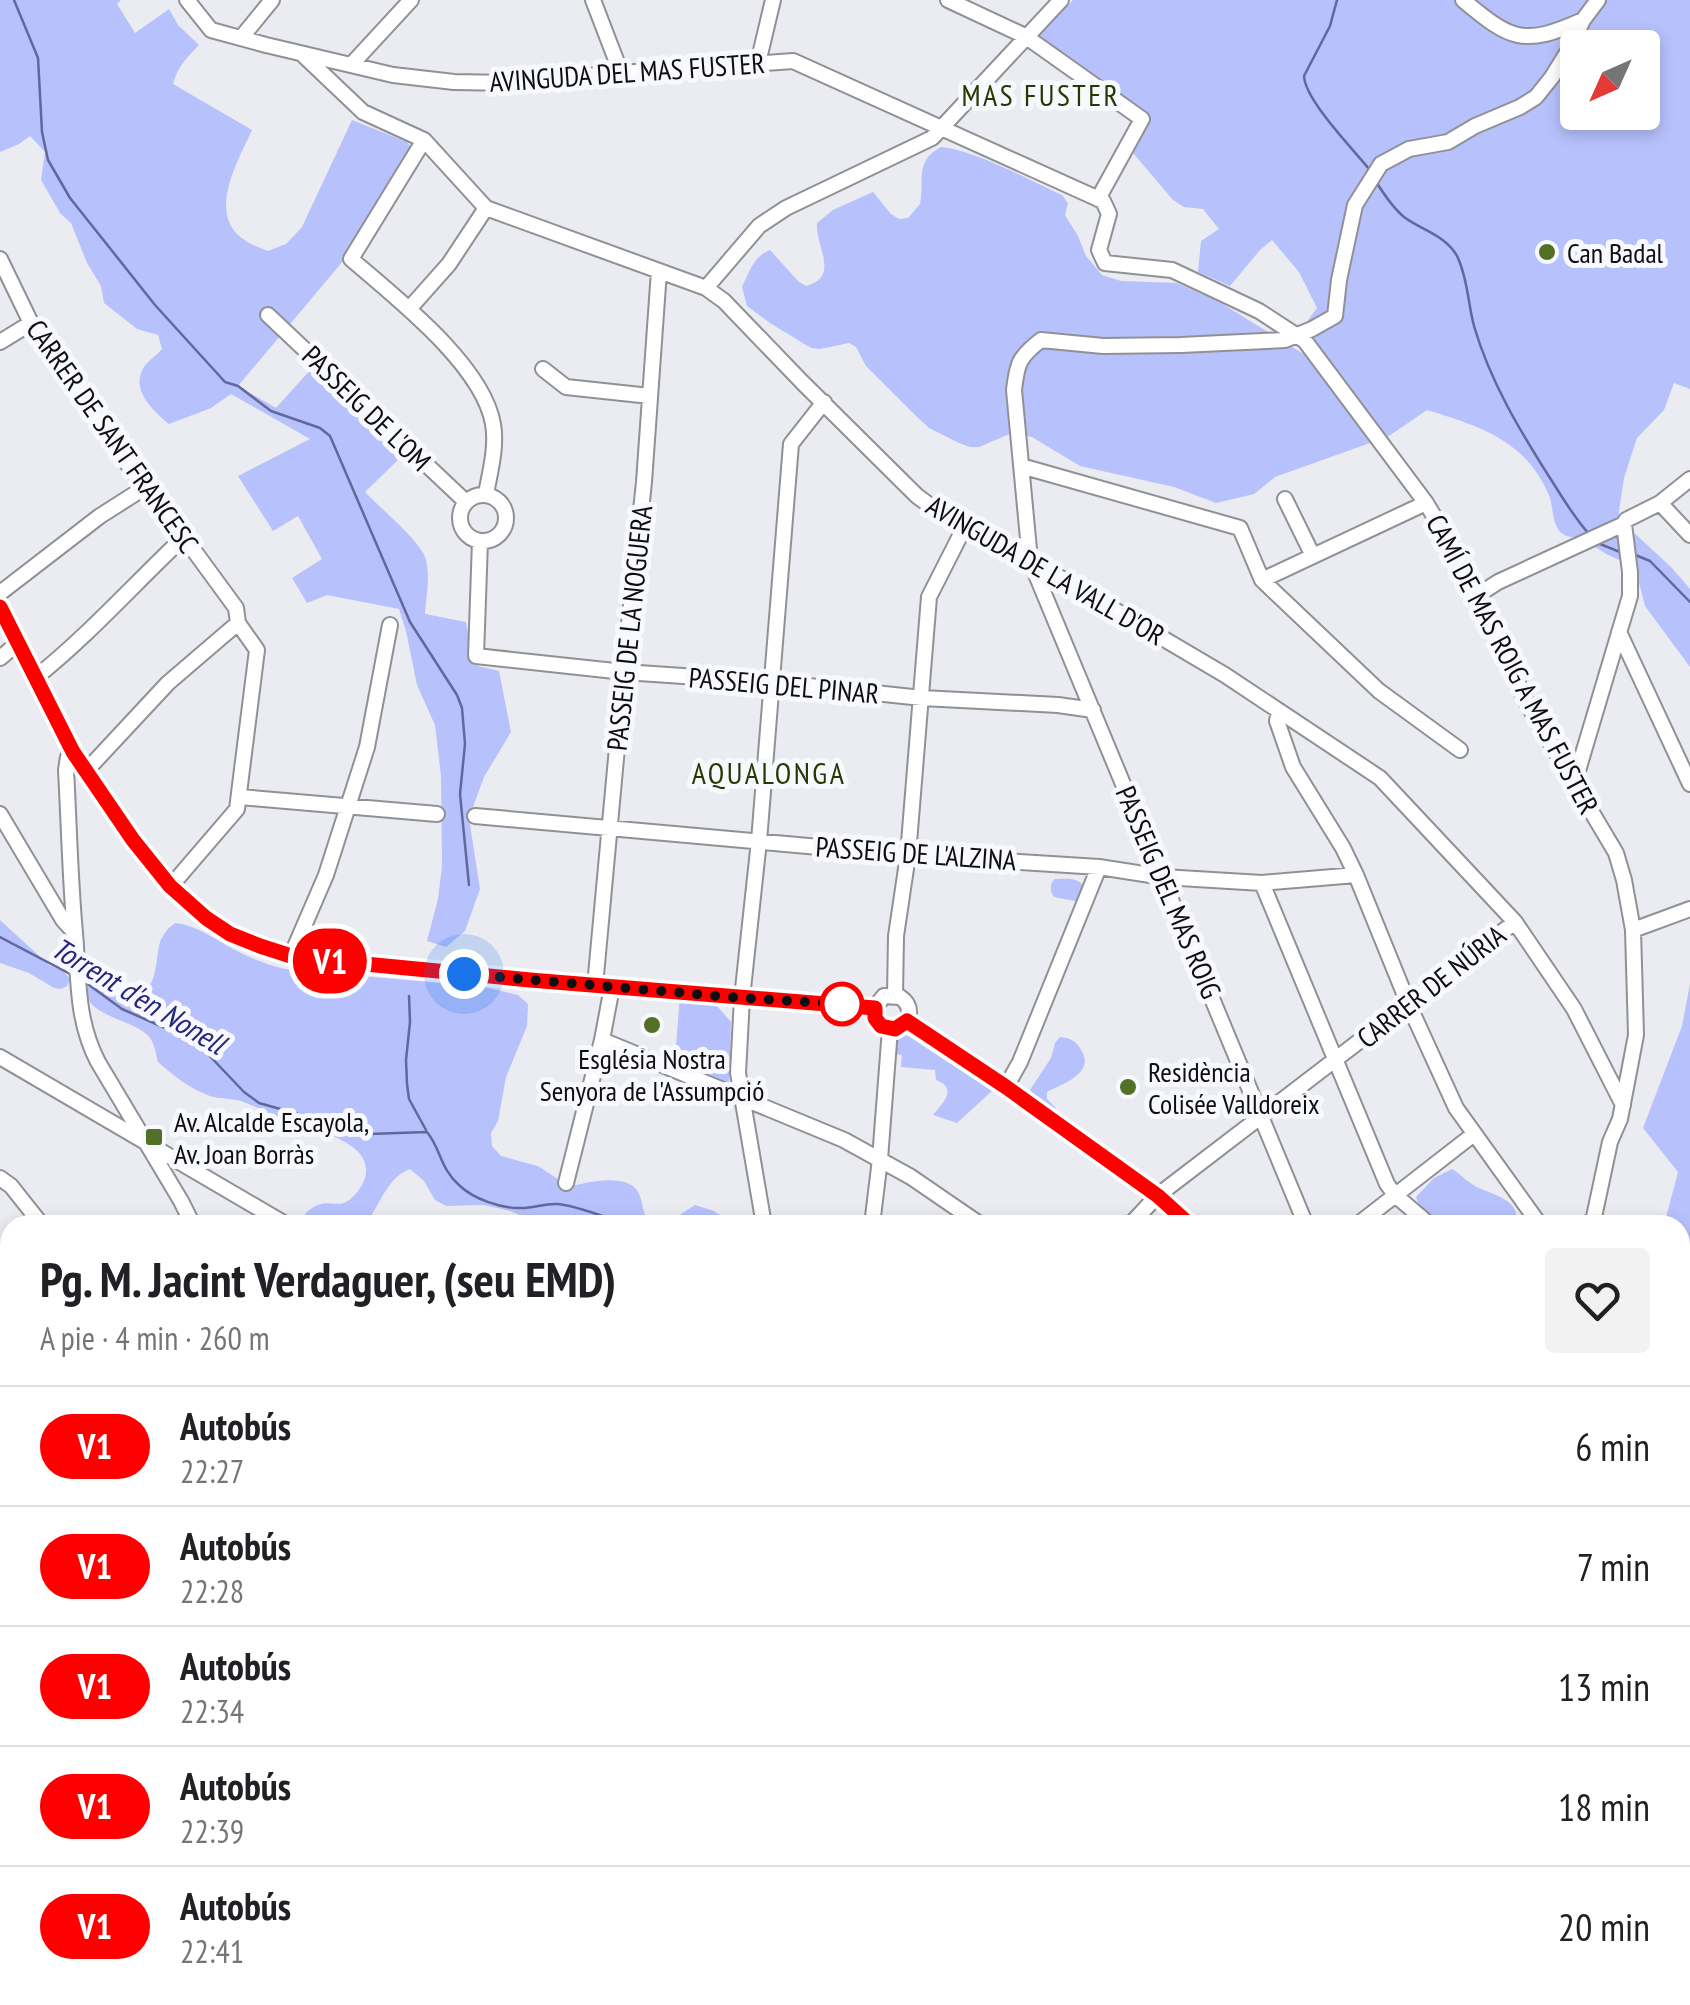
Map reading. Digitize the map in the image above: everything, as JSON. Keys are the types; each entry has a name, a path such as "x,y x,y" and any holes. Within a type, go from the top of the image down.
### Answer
{"street":[{"name":"AVINGUDA DEL MAS FUSTER","path":"187,0 212,30 393,75 454,82 511,83 793,61 1098,199"},
{"path":"240,38 272,0"},
{"path":"351,65 411,0"},
{"path":"593,0 621,73"},
{"path":"758,64 773,0"},
{"path":"948,0 1025,36 1142,119 1098,199"},
{"path":"706,288 759,226 786,208 932,138 1061,0"},
{"path":"1463,0 1494,26 1515,36 1542,35 1583,20"},
{"path":"1298,336 1334,316 1355,205 1381,164 1409,150 1448,142 1536,97 1598,0"},
{"name":"AVINGUDA DE LA VALL D'OR","path":"302,54 363,112 424,140 486,208 706,288 724,301 936,510 1030,560 1225,676 1380,778 1514,922 1574,1009 1623,1105"},
{"path":"424,140 351,259 409,309 473,378 494,424 486,494"},
{"name":"CAMÍ DE MAS ROIG A MAS FUSTER","path":"1098,199 1104,201 1109,214 1099,250 1105,262 1172,270 1259,311 1306,340 1426,503 1457,554 1528,705 1616,854 1633,930 1636,1035 1620,1119 1610,1142 1592,1215"},
{"path":"409,309 449,264 486,208"},
{"name":"CARRER DE SANT FRANCESC","path":"0,259 31,323 144,488 184,538 257,650 240,797"},
{"name":"PASSEIG DE LA NOGUERA","path":"595,986 644,482 659,271"},
{"name":"PASSEIG DE L'OM","path":"268,314 466,502"},
{"path":"0,342 31,323"},
{"name":"PASSEIG DEL MAS ROIG","path":"1298,336 1181,345 1103,346 1042,340 1016,365 1014,390 1030,560 1302,1215"},
{"path":"543,369 566,387 650,396"},
{"path":"762,1215 738,1073 742,998 760,841 791,444 824,402"},
{"path":"1021,466 1240,528 1262,580 1379,691 1460,750"},
{"path":"1478,595 1624,524 1690,479"},
{"path":"0,593 100,516 144,488"},
{"path":"486,494 500,502 506,520 501,533 480,541 466,533 460,516 466,502 486,494"},
{"path":"1285,499 1312,556"},
{"path":"1660,502 1690,535"},
{"path":"1262,580 1426,503"},
{"path":"1574,784 1630,596 1624,524"},
{"path":"894,995 896,936 908,855 929,597 965,526"},
{"path":"36,678 116,607 184,538"},
{"name":"PASSEIG DEL PINAR","path":"480,541 476,656 624,672 1093,710"},
{"path":"0,607 73,752 133,840 170,886 230,934 291,956 875,1008"},
{"path":"86,771 237,616"},
{"path":"291,956 326,875 367,747 390,625"},
{"path":"1619,632 1690,784"},
{"path":"0,658 18,643"},
{"path":"1279,711 1276,722 1293,767 1356,875 1456,1108 1533,1215"},
{"path":"73,752 66,770 81,1019 89,1045 187,1215"},
{"path":"170,886 231,818 240,797 437,814"},
{"path":"0,814 74,933"},
{"name":"PASSEIG DE L'ALZINA","path":"475,816 908,855 1098,866 1163,876 1262,883 1356,875"},
{"path":"1006,1087 1020,1062 1098,866"},
{"path":"1262,883 1387,1184 1418,1215"},
{"path":"1633,930 1690,909"},
{"name":"CARRER DE NÚRIA","path":"1140,1215 1158,1196 1514,922"},
{"path":"566,1183 612,987"},
{"path":"894,995 908,1005 909,1016 900,1028 890,1029 878,1022 875,1008 880,999 894,995"},
{"path":"907,1021 1006,1087 1179,1215"},
{"path":"873,1215 890,1029"},
{"path":"602,1040 844,1140 912,1177 967,1215"},
{"path":"0,1058 270,1215"},
{"path":"104,1117 113,1110 118,1096"},
{"path":"1369,1215 1474,1134"},
{"path":"162,1169 168,1161 176,1159"},
{"path":"0,1178 34,1215"}],"shaded area":[{"path":"0,0 121,0 117,4 135,33 169,9 178,25 199,45 183,63 173,84 252,130 233,172 226,203 234,230 246,241 268,251 286,244 302,227 352,120 407,142 413,150 343,261 238,386 276,408 311,369 403,455 365,492 407,533 425,557 425,614 466,622 474,665 499,671 511,732 484,777 469,818 480,889 465,931 446,947 427,941 442,866 441,776 435,725 417,685 399,609 327,595 307,603 292,578 322,559 298,516 273,531 238,476 310,439 231,394 211,408 169,424 146,400 140,376 162,349 158,335 137,329 104,303 101,286 71,223 60,213 41,180 45,152 30,136 0,152"},
{"path":"1073,0 1690,0 1690,389 1674,383 1664,410 1637,438 1624,478 1618,518 1690,589 1690,667 1645,606 1634,563 1612,557 1561,532 1543,482 1514,449 1479,428 1427,410 1386,438 1319,348 1300,331 1317,308 1299,272 1272,240 1230,286 1198,272 1201,241 1219,229 1203,209 1184,207 1173,200 1133,153 1149,119 1037,37"},
{"path":"941,147 986,160 1062,195 1068,203 1065,215 1086,256 1102,275 1121,281 1177,283 1221,303 1307,356 1370,443 1275,477 1254,494 1216,503 1174,487 1080,466 1032,437 1012,433 979,447 959,443 929,428 915,415 866,366 856,347 849,343 811,348 747,306 742,287 756,260 770,250 806,286 822,276 824,260 817,223 833,210 873,192 891,214 899,219 908,218 920,204 927,158"},
{"path":"1055,879 1083,884 1086,888 1079,902 1054,897 1051,888"},
{"path":"0,920 49,965 63,971 70,979 67,986 54,988 29,973 0,963"},
{"path":"175,923 183,924 285,969 484,987 518,995 528,1004 527,1026 506,1077 498,1121 491,1133 492,1146 501,1156 538,1166 570,1187 607,1180 627,1183 639,1194 646,1215 519,1215 484,1205 446,1206 435,1200 424,1181 410,1169 389,1185 371,1215 305,1215 321,1204 345,1203 358,1191 365,1176 365,1163 359,1152 333,1136 241,1101 196,1090 158,1062 153,1043 145,1033 103,1012 88,998 94,977 126,993 147,989 166,931"},
{"path":"1690,984 1690,1215 1667,1215 1678,1172 1643,1128 1682,1026"},
{"path":"680,994 717,1006 731,1022 729,1084 675,1060"},
{"path":"905,1035 992,1091 957,1123 933,1115 948,1092 936,1080 935,1070 901,1067 902,1055 894,1054 897,1039"},
{"path":"1060,1037 1078,1045 1084,1064 1076,1076 1047,1092 1047,1099 1056,1108 1053,1110 1033,1098 1030,1090"},
{"path":"1452,1169 1512,1205 1516,1215 1429,1215 1416,1197 1434,1178"},
{"path":"695,1205 720,1215 680,1215"}],"waterway":[{"path":"14,0 38,58 42,132 48,160 70,198 155,305 225,382 238,386 271,411 320,428 330,436 410,622 462,708 465,744 460,794 469,885"},
{"path":"1337,0 1330,26 1304,76 1312,98 1369,169"},
{"path":"1375,180 1404,217 1454,250 1464,275 1474,326 1497,386 1539,460 1590,535"},
{"path":"1600,544 1620,552"},
{"path":"1633,554 1650,561 1690,602"},
{"name":"Torrent d'en Nonell","path":"0,937 74,976"},
{"name":"Torrent d'en Nonell","path":"85,982 122,1009 205,1051 259,1103 369,1134 427,1132 453,1179 480,1199 512,1208 566,1205 599,1215"},
{"path":"409,996 407,1084 409,1099 426,1130"}],"bus line":[{"name":"V1","path":"0,607 73,752 133,840 183,899 230,934 291,956 334,961 875,1008 875,1018 881,1026 895,1029 907,1021 1006,1087 1179,1215"}],"place":[{"name":"Can Badal","path":"1547,252"},
{"name":"Església Nostra Senyora de l'Assumpció","path":"652,1025"},
{"name":"Residència Colisée Valldoreix","path":"1128,1087"},
{"name":"Av. Alcalde Escayola, Av. Joan Borràs","path":"154,1137"}],"district":[{"name":"MAS FUSTER","path":"1041,94"},
{"name":"AQUALONGA","path":"769,772"}],"route":[{"path":"464,974 842,1004"}]}
